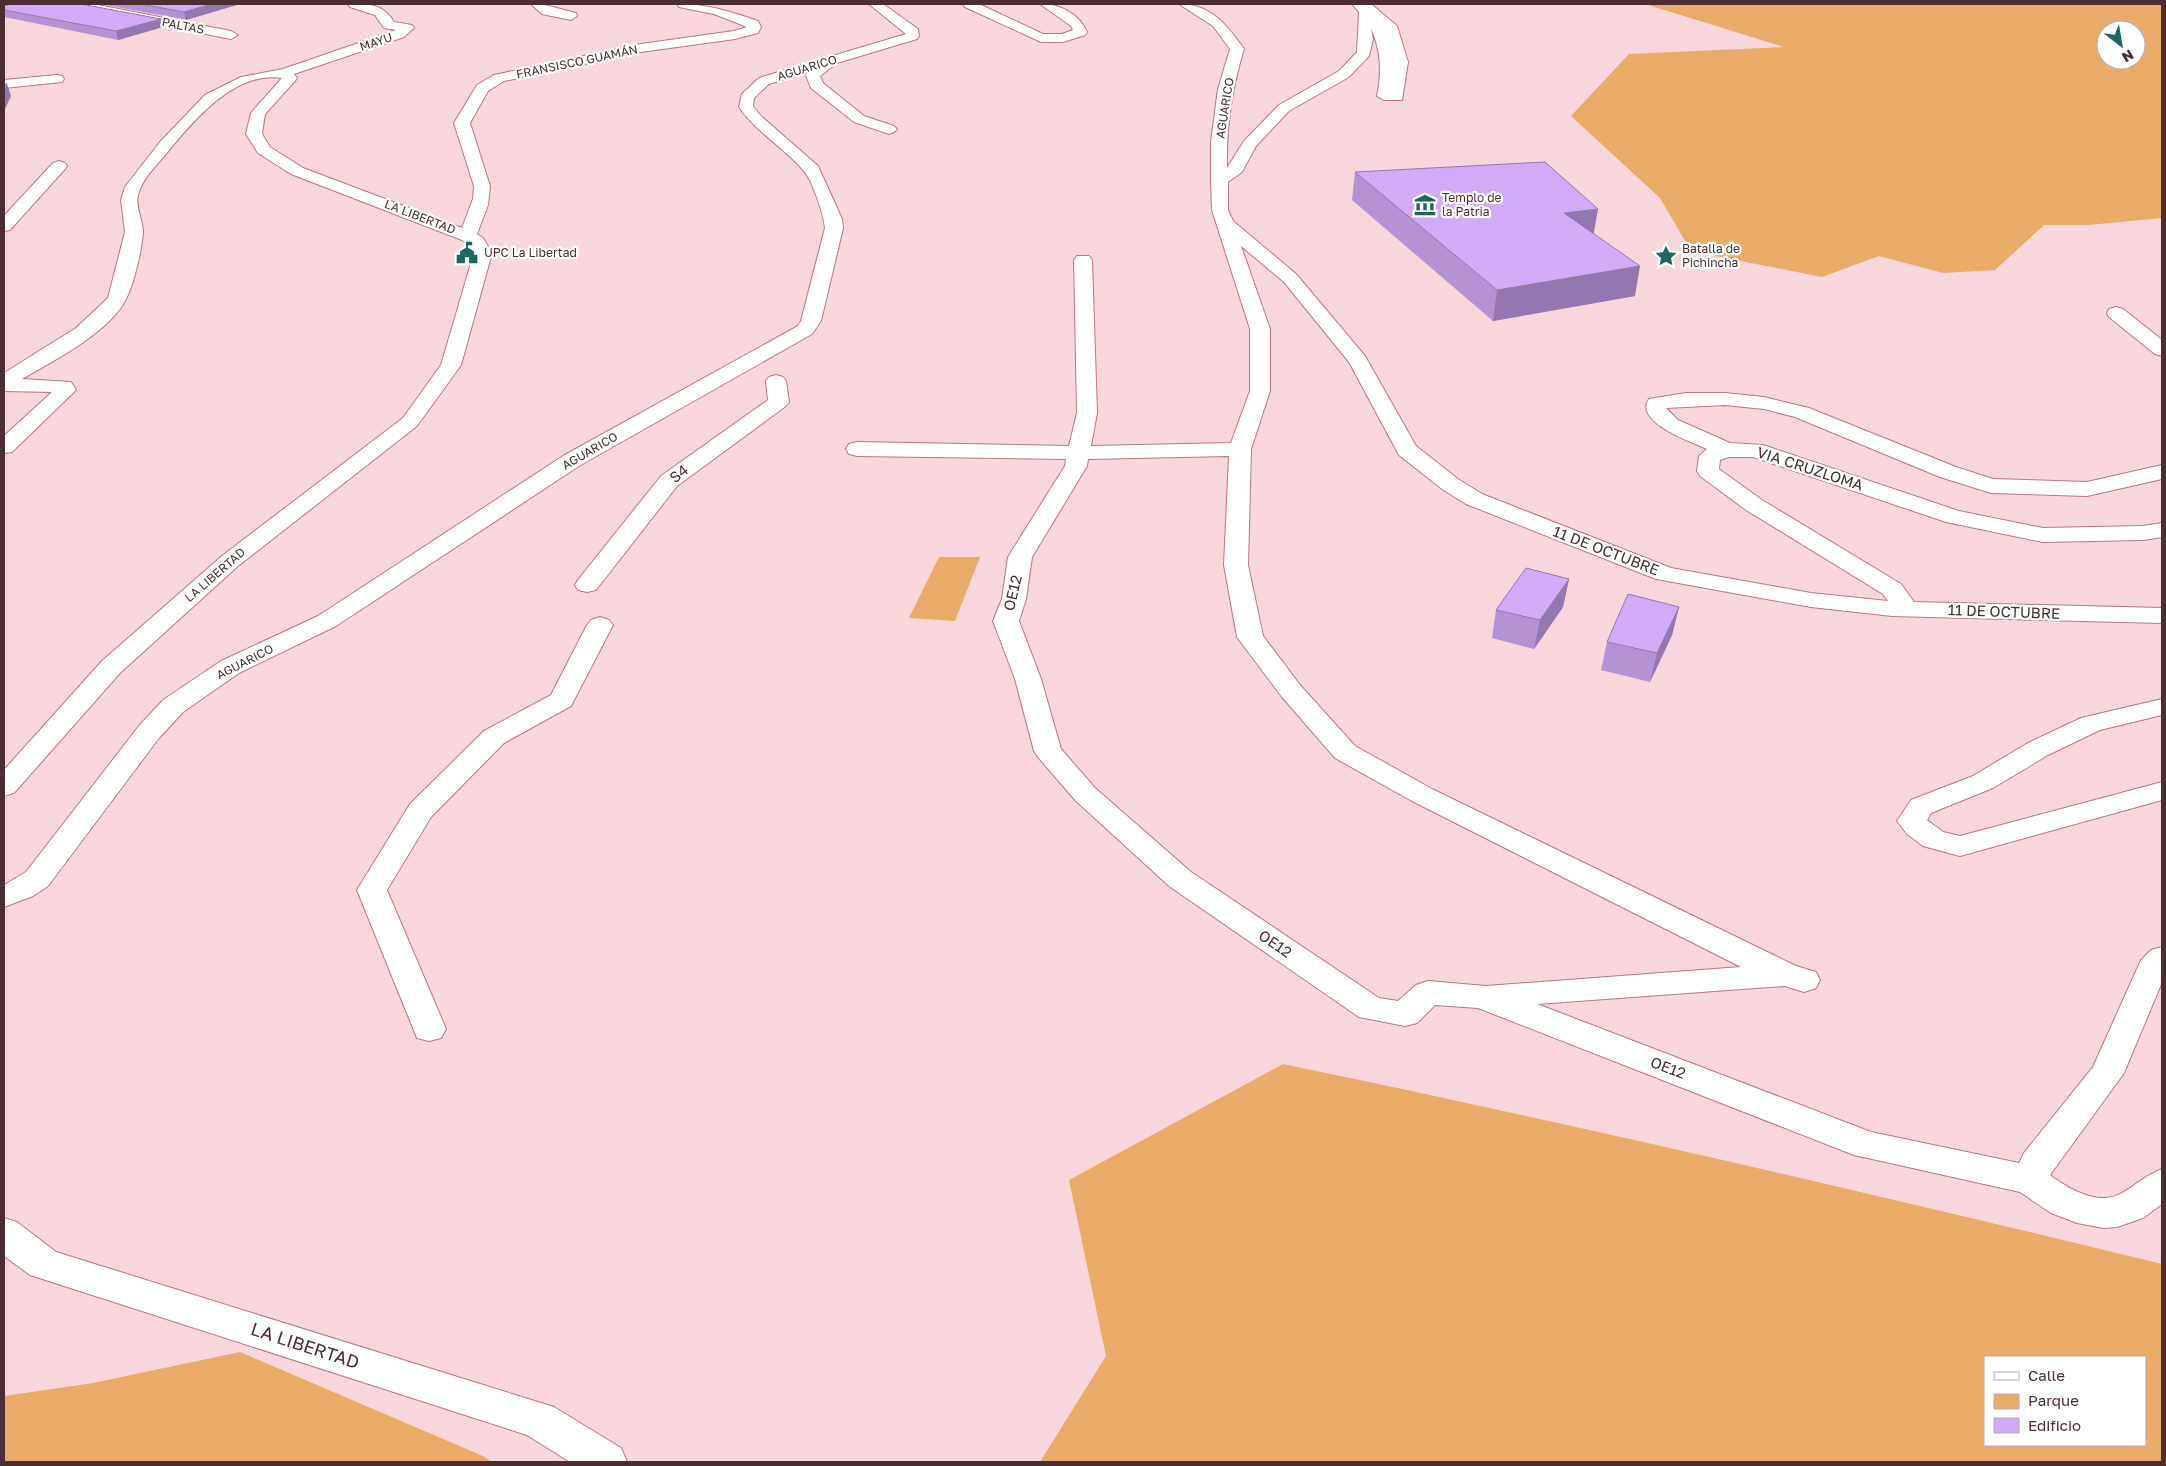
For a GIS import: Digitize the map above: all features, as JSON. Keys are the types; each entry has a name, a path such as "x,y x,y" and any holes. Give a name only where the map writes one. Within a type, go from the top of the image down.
{"street":[{"name":"PALTAS","path":"76,4 232,35"},
{"name":"MAYU","path":"285,73 399,34 407,28 389,25 387,19 380,12 354,4"},
{"path":"537,4 547,12 571,16"},
{"name":"FRANSISCO GUAMÁN","path":"468,236 482,195 479,170 473,159 462,122 482,88 499,78 557,65 641,48 735,36 753,30 753,24 717,11 683,4"},
{"name":"AGUARICO","path":"4,897 22,889 37,878 149,732 173,706 230,667 327,620 571,461 805,330 813,313 834,228 833,219 812,169 756,120 746,107 747,97 764,81 912,36 913,32 875,4"},
{"path":"969,4 1041,38 1063,38 1080,32 1077,24 1046,4"},
{"name":"AGUARICO","path":"1185,4 1218,23 1238,48 1226,89 1218,142 1219,180"},
{"path":"1362,8 1364,53 1344,74 1284,108 1249,144 1236,169 1219,180 1220,210 1260,329 1260,391 1240,449 1236,565 1250,637 1291,691 1345,752 1422,795 1795,978 1481,996"},
{"path":"1362,8 1390,26 1401,62 1397,97 1384,96 1388,87 1388,69 1376,24 1362,8"},
{"path":"832,61 813,75 816,85 859,119 889,130"},
{"name":"LA LIBERTAD","path":"4,787 111,667 230,561 410,422 451,366 483,253 477,242 468,236 297,171 264,150 254,134 258,112 288,81 290,75 285,73"},
{"path":"4,383 53,352 101,316 117,299 134,234 130,194 135,183 156,156 210,98 260,76 285,73"},
{"path":"4,84 57,79"},
{"path":"4,226 59,166"},
{"name":"11 DE OCTUBRE","path":"1225,223 1290,278 1358,360 1407,450 1450,484 1474,499 1665,574 1811,600 1874,608 2162,616"},
{"name":"OE12","path":"1083,260 1087,413 1079,453 1076,466 1020,557 1014,599 1006,621 1028,679 1048,751 1085,794 1180,879 1371,1009 1405,1014 1428,993 1481,996 1867,1145 2030,1180"},
{"path":"2116,313 2162,350"},
{"name":"S4","path":"587,585 669,481 779,402 776,381"},
{"path":"4,383 64,386 66,390 4,447"},
{"path":"1726,450 1671,424 1656,412 1656,403 1686,399 1716,399 1764,403 1802,412 1924,462 1991,486 2087,489 2162,472"},
{"path":"857,449 1079,453 1240,449"},
{"path":"1726,450 1710,456 1708,470 1754,505 1892,589 1906,609"},
{"name":"VIA CRUZLOMA","path":"1726,450 1754,450 1954,517 2043,535 2143,533 2162,530"},
{"path":"429,1029 372,890 420,811 494,737 562,700 600,625"},
{"path":"2162,707 2091,724 2038,749 1983,782 1921,807 1912,821 1923,835 1939,843 1960,846 2162,791"},
{"path":"2162,958 2152,968 2107,1073 2037,1162 2030,1180 2060,1202 2080,1208 2107,1212 2130,1207 2162,1184"},
{"name":"LA LIBERTAD","path":"4,1233 22,1249 44,1264 539,1420 606,1462"}],"green space":[{"path":"1645,4 2162,4 2162,218 2089,225 2044,225 1995,270 1943,273 1879,256 1822,277 1691,251 1660,198 1571,116 1629,54 1784,47"},
{"path":"939,557 980,557 955,621 909,618"},
{"path":"1283,1064 1724,1160 2162,1264 2162,1462 1040,1462 1106,1356 1069,1180"},
{"path":"240,1352 483,1456 492,1462 4,1462 4,1396 93,1383"}],"building":[{"path":"11,4 81,4 161,19 116,31 4,10 4,6"},
{"path":"140,4 212,4 184,12"},
{"path":"1545,162 1598,209 1564,213 1640,266 1497,290 1355,172"},
{"path":"1526,568 1569,579 1540,620 1496,610"},
{"path":"1628,594 1679,607 1657,653 1607,642"}],"place":[{"name":"Templo de la Patria","path":"1425,205"},
{"name":"UPC La Libertad","path":"467,253"},
{"name":"Batalla de Pichincha","path":"1666,256"}]}
